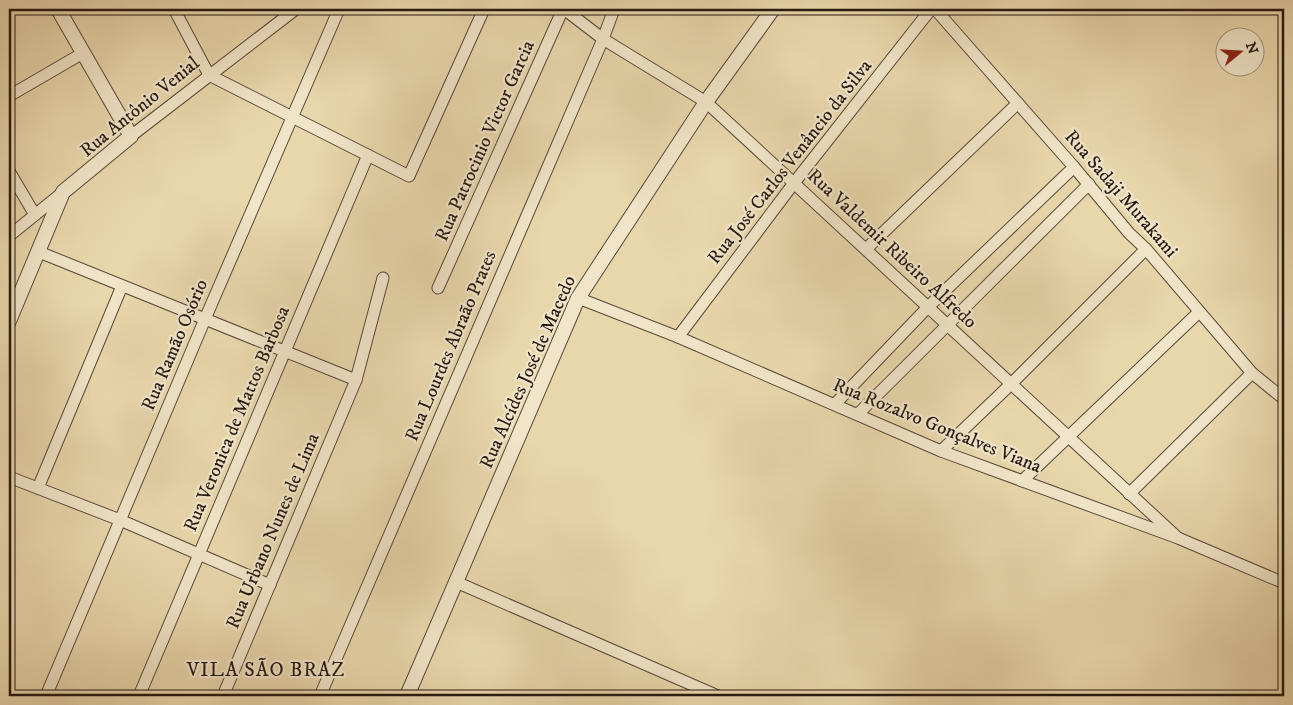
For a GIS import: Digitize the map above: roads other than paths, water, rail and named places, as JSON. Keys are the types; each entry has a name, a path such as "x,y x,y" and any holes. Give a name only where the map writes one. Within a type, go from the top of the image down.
{"street":[{"path":"58,9 131,136"},
{"path":"174,9 209,76 410,176 484,9"},
{"name":"Rua Antônio Venial","path":"9,236 131,136 296,9"},
{"name":"Rua Ramão Osório","path":"46,696 291,117 339,9"},
{"name":"Rua Valdemir Ribeiro Alfredo","path":"564,9 603,38 706,102 1178,538"},
{"name":"Rua Patrocinio Victor Garcia","path":"438,288 564,9"},
{"name":"Rua Lourdes Abraão Prates","path":"320,696 614,9"},
{"name":"Rua Alcídes José de Macedo","path":"407,696 578,298 706,102 772,9"},
{"name":"Rua José Carlos Venâncio da Silva","path":"678,337 794,183 931,9"},
{"name":"Rua Sadaji Murakami","path":"935,9 1252,373 1284,399"},
{"path":"9,96 83,53"},
{"path":"866,249 1018,103"},
{"name":"Rua Veronica de Mattos Barbosa","path":"139,696 368,155"},
{"path":"835,404 928,307 1074,167"},
{"path":"9,171 35,215"},
{"path":"858,414 1089,184"},
{"path":"9,321 63,192"},
{"path":"941,451 1146,249"},
{"path":"38,252 356,380"},
{"name":"Rua Urbano Nunes de Lima","path":"223,696 356,380 383,278"},
{"path":"38,488 122,286"},
{"name":"Rua Rozalvo Gonçalves Viana","path":"578,298 678,337 941,451 1178,538 1284,583"},
{"path":"1022,481 1199,312"},
{"path":"1129,494 1252,373"},
{"path":"9,477 120,520 270,586"},
{"path":"456,582 718,696"}],"district":[{"name":"VILA SÃO BRAZ","path":"266,670"}]}
